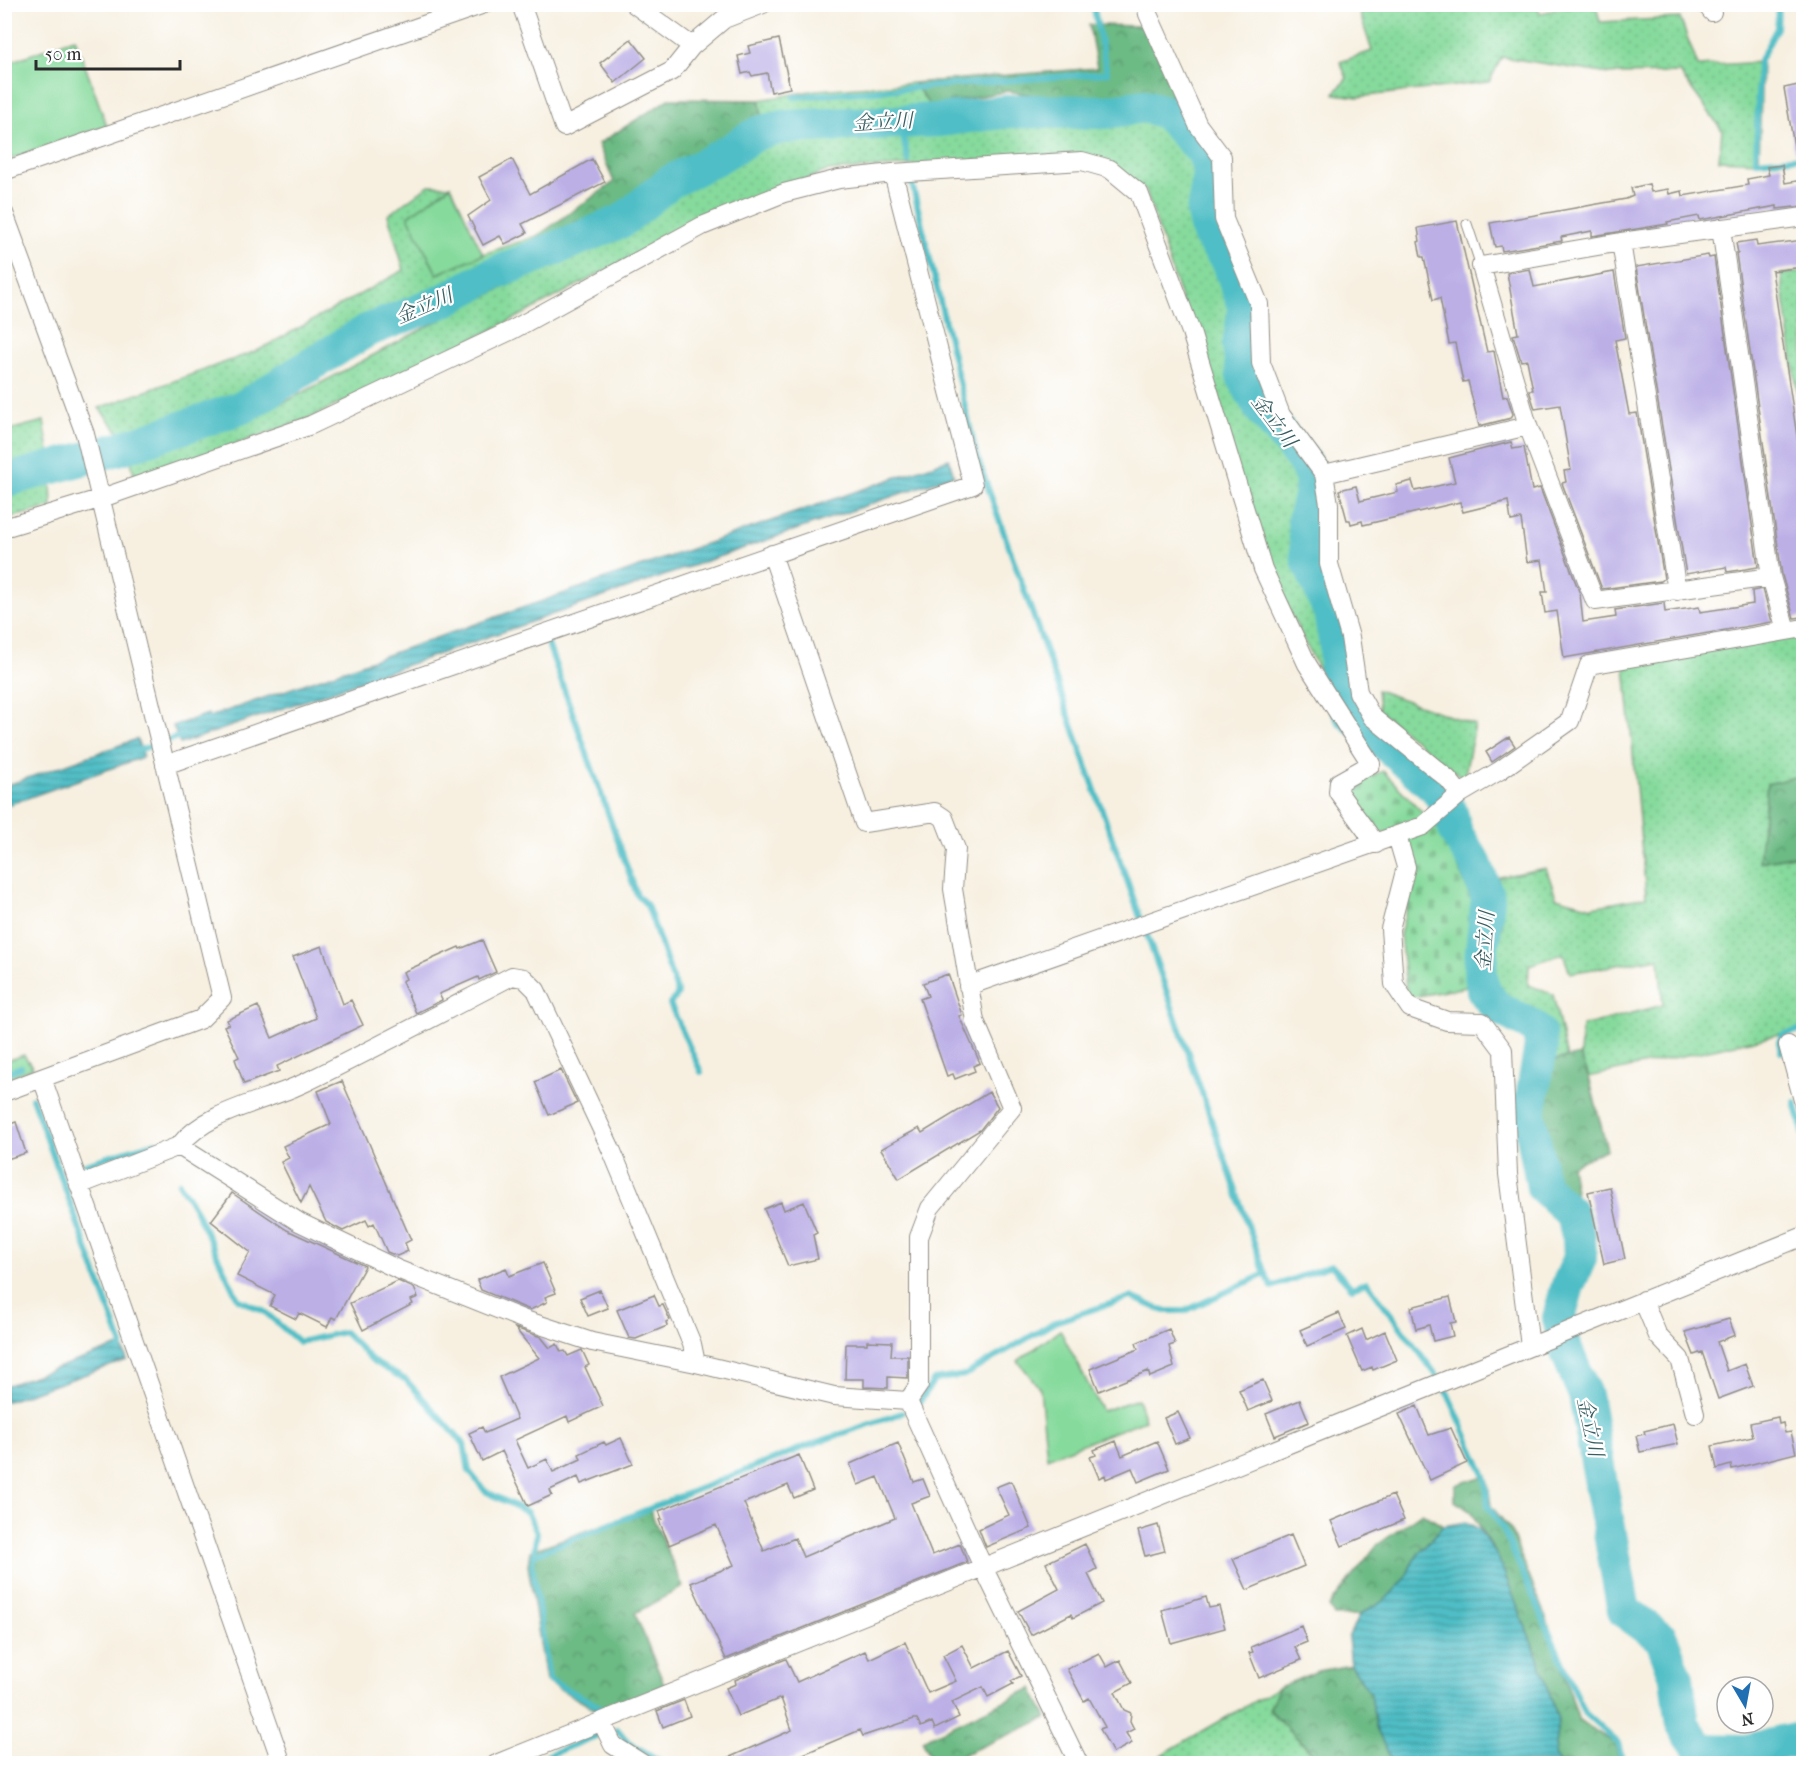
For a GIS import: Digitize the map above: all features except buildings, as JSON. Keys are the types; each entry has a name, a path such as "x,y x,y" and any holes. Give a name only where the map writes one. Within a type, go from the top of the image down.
{"street":[{"path":"4,171 484,4"},
{"path":"521,4 564,127 672,71 692,46 724,19 763,4"},
{"path":"634,4 692,46"},
{"path":"1146,4 1148,14 1198,125 1222,157 1224,219 1259,304 1261,363 1281,415 1324,474 1329,504 1329,564 1350,637 1358,692 1372,717 1448,779 1460,794"},
{"path":"4,528 97,492 310,425 513,330 712,222 784,193 839,179 893,173 1082,161 1110,169 1139,194 1191,332 1263,569 1307,664 1371,764 1339,782 1338,792 1376,844"},
{"path":"163,758 973,485 893,173"},
{"path":"4,213 85,434 97,492 222,998 201,1019 4,1092"},
{"path":"1771,577 1595,602 1528,426 1481,266 1621,242 1803,217"},
{"path":"968,986 1423,826 1460,794 1499,771 1570,721 1589,665 1795,629 1771,577 1721,228"},
{"path":"1621,242 1677,591"},
{"path":"1324,474 1528,426"},
{"path":"772,554 864,823 935,812 944,818 956,849 953,889 975,1021 1012,1108 930,1208 919,1237 919,1385 908,1401"},
{"path":"1397,836 1406,867 1390,929 1394,984 1410,1008 1447,1021 1482,1022 1503,1050 1508,1174 1538,1342"},
{"path":"79,1185 179,1146 190,1132 261,1098 301,1084 512,976 524,978 536,990 611,1149 692,1344 696,1363"},
{"path":"1788,1045 1803,1104"},
{"path":"42,1078 282,1764"},
{"path":"179,1146 299,1222 397,1269 525,1320 592,1342 696,1363 834,1396 908,1401"},
{"path":"496,1764 984,1569 1643,1299 1803,1236"},
{"path":"1643,1299 1658,1336 1680,1359 1695,1414"},
{"path":"908,1401 984,1569 1079,1764"},
{"path":"602,1722 613,1745 643,1764"}],"lane":[{"path":"1467,224 1481,266"}],"green space":[{"path":"1357,5 1535,5 1541,13 1574,5 1596,5 1600,22 1680,18 1698,66 1762,62 1759,162 1719,160 1722,130 1680,73 1609,74 1502,57 1489,82 1358,97 1334,94 1347,78 1340,62 1372,51"},
{"path":"1089,25 1143,26 1178,95 1090,104 1008,91 930,106 914,83 1097,68"},
{"path":"75,38 107,126 5,161 5,64"},
{"path":"914,83 930,106 763,121 759,100 816,90"},
{"path":"669,99 759,100 763,121 665,173 612,217 544,242 537,236 614,182 598,144"},
{"path":"1155,117 1202,168 1195,227 1223,269 1235,307 1230,342 1241,395 1302,481 1298,550 1328,632 1324,680 1268,569 1146,190 1086,154 827,171 695,223 514,319 310,418 135,480 130,456 287,401 464,307 633,224 678,183 726,163 771,136"},
{"path":"429,185 451,186 408,216 437,274 483,254 537,236 544,242 440,294 330,343 243,399 127,442 99,408 259,350 404,270 388,215"},
{"path":"451,186 483,254 437,274 408,216"},
{"path":"1803,272 1804,397 1798,398 1781,274"},
{"path":"44,421 51,462 5,474 5,431"},
{"path":"51,481 52,507 5,519 4,492"},
{"path":"1797,634 1804,688 1803,775 1767,784 1760,862 1803,854 1803,1029 1589,1077 1580,1055 1582,1026 1663,1005 1659,958 1570,973 1563,954 1529,965 1528,985 1553,994 1567,1058 1552,1061 1549,1030 1526,1006 1496,992 1494,968 1502,924 1499,877 1546,868 1556,897 1592,907 1646,897 1625,666"},
{"path":"1377,690 1475,725 1464,779 1379,711"},
{"path":"1383,771 1446,837 1476,911 1466,987 1407,998 1400,934 1418,866 1404,830 1378,834 1349,793 1348,784"},
{"path":"1803,775 1803,854 1759,862 1767,784"},
{"path":"24,1055 33,1068 5,1079 5,1061"},
{"path":"1580,1055 1589,1077 1607,1149 1571,1166 1577,1204 1549,1182 1540,1110 1552,1061"},
{"path":"1060,1330 1102,1411 1138,1399 1145,1420 1047,1458 1040,1389 1018,1361"},
{"path":"1487,1475 1491,1506 1510,1529 1548,1623 1579,1721 1615,1743 1620,1763 1559,1763 1554,1755 1558,1720 1539,1661 1498,1557 1471,1512 1455,1501 1455,1485"},
{"path":"649,1508 683,1587 635,1613 666,1689 603,1714 546,1681 528,1565 530,1551"},
{"path":"1422,1513 1443,1526 1414,1559 1405,1579 1385,1600 1359,1615 1334,1616 1329,1606 1376,1546"},
{"path":"1351,1665 1371,1694 1376,1728 1393,1763 1318,1763 1319,1760 1269,1709 1279,1687 1318,1671"},
{"path":"1279,1687 1269,1710 1319,1760 1318,1764 1178,1764 1161,1755"},
{"path":"1032,1688 1047,1718 944,1763 934,1763 922,1740"}],"water":[{"path":"949,459 954,475 180,744 173,726 208,714 209,717"},
{"path":"137,739 143,757 5,806 5,786"},
{"path":"122,1345 127,1360 5,1402 5,1386"},
{"path":"1466,1522 1479,1529 1498,1557 1539,1661 1558,1720 1554,1755 1559,1763 1393,1763 1376,1728 1371,1694 1351,1665 1348,1638 1359,1615 1385,1600 1405,1579 1414,1559 1443,1526"}],"waterway":[{"path":"794,97 1107,73 1093,4"},
{"path":"1778,4 1777,28 1759,62 1756,161 1804,157"},
{"name":"金立川","path":"4,481 122,448 243,407 366,331 441,302 491,275 622,221 670,182 717,158 758,133 783,127 940,120 1011,111 1106,112 1144,106 1165,112 1204,153 1210,173 1203,213 1208,234 1229,263 1245,308 1239,345 1243,376 1260,408 1304,461 1312,479 1311,494 1304,520 1308,560 1330,612 1336,645 1336,683 1349,713 1436,788 1451,812 1456,833 1475,863 1488,898 1480,967 1483,990 1496,1007 1531,1025 1539,1033 1541,1046 1529,1114 1543,1187 1571,1213 1579,1237 1580,1258 1568,1285 1559,1318 1566,1350 1585,1395 1624,1611 1661,1638 1677,1678 1683,1725 1701,1750 1745,1751 1804,1738"},
{"path":"900,122 908,161"},
{"path":"911,179 977,457 1140,917"},
{"path":"548,644 637,895 647,905 678,994 670,1004 701,1072"},
{"path":"133,752 184,735"},
{"path":"1147,935 1265,1274"},
{"path":"1781,1052 1779,1042 1782,1035 1804,1029"},
{"path":"4,1073 21,1067"},
{"path":"32,1098 122,1345 119,1350"},
{"path":"1795,1102 1804,1136"},
{"path":"85,1164 155,1142"},
{"path":"179,1183 194,1207 238,1299 265,1312 299,1342 344,1332 374,1362 406,1380 464,1444 469,1471 485,1491 527,1512 537,1532 532,1565 549,1680 604,1709"},
{"path":"919,1403 934,1380 965,1375 1055,1322 1131,1297 1164,1311 1185,1311 1265,1274 1272,1287 1331,1265 1352,1288 1367,1282 1437,1376"},
{"path":"1447,1392 1485,1476 1488,1506 1503,1529 1585,1713 1618,1743 1623,1764"},
{"path":"533,1555 812,1444 902,1413"},
{"path":"617,1729 627,1741 665,1764"},
{"path":"526,1764 596,1736"}]}
